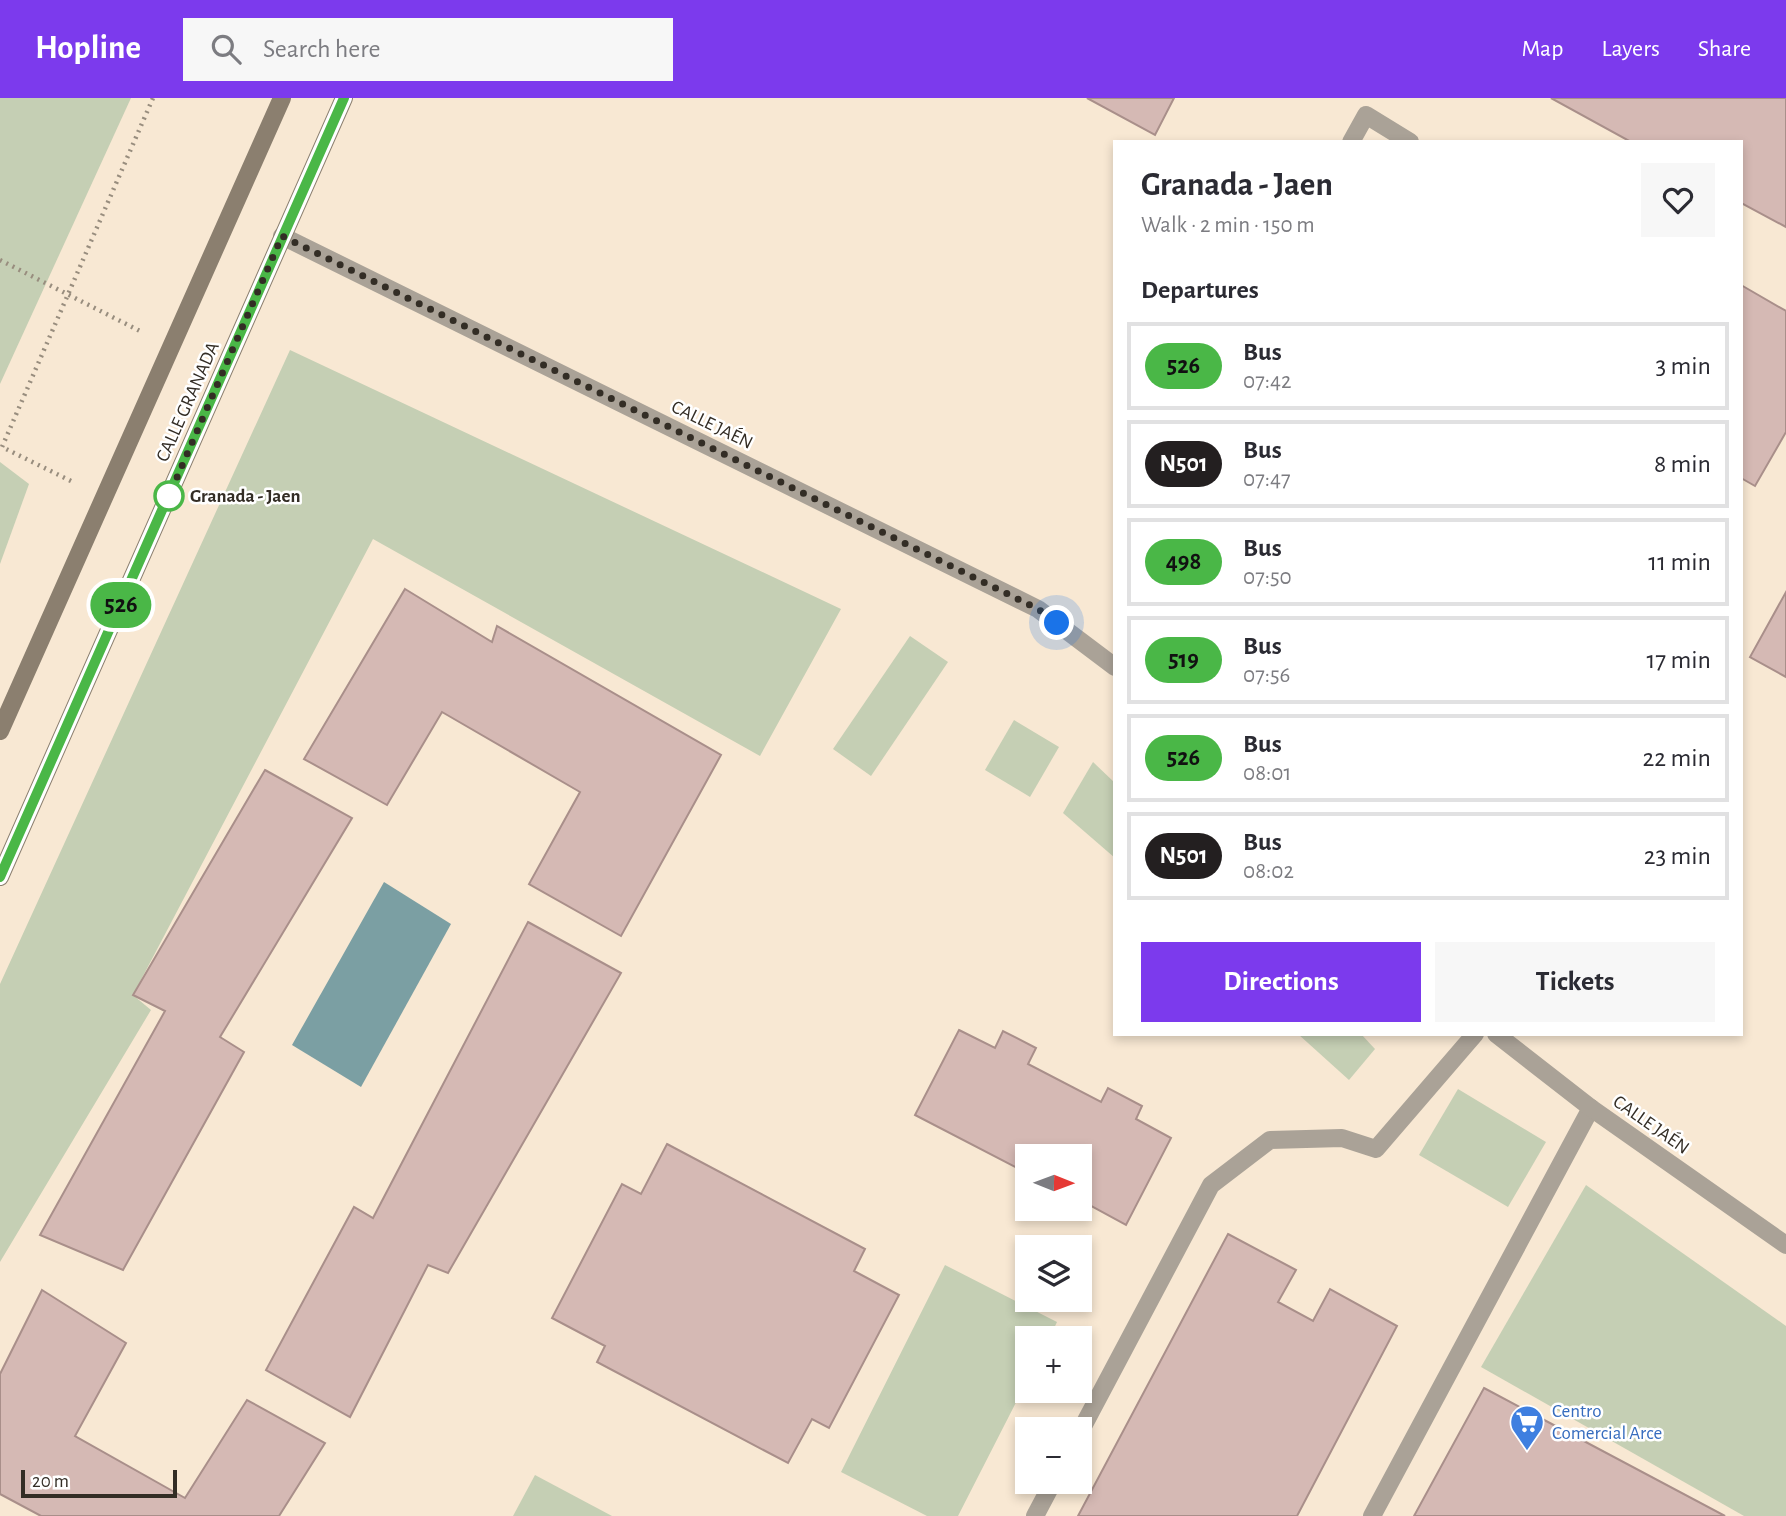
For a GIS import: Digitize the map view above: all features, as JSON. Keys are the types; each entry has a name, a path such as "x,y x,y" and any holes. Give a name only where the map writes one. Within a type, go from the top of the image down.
{"street":[{"name":"CALLE GRANADA","path":"0,731 282,98"},
{"name":"CALLE GRANADA","path":"0,877 344,98"},
{"path":"1352,140 1366,115 1407,140"},
{"name":"CALLE JAÉN","path":"282,236 1038,609 1113,665"},
{"path":"1088,1417 1211,1185 1270,1140 1342,1138 1376,1149 1473,1036"},
{"name":"CALLE JAÉN","path":"1499,1036 1591,1108 1786,1245"},
{"path":"1372,1516 1591,1108"},
{"path":"1035,1516 1047,1494"}],"path":[{"path":"103,496 2,447 153,98"},
{"path":"0,261 170,346"}],"green space":[{"path":"0,98 131,98 0,384"},
{"path":"290,350 841,609 760,756 373,539 133,995 151,1010 0,1262 0,984"},
{"path":"0,462 29,484 0,564"},
{"path":"910,636 948,662 871,776 833,749"},
{"path":"1014,720 1059,747 1030,797 985,770"},
{"path":"1093,762 1113,781 1113,856 1063,813"},
{"path":"1300,1036 1363,1036 1375,1049 1349,1080"},
{"path":"1458,1089 1546,1142 1508,1207 1419,1155"},
{"path":"1586,1185 1786,1326 1786,1516 1744,1516 1481,1367"},
{"path":"945,1265 1015,1301 1015,1312 1037,1312 1057,1322 1055,1326 1015,1326 1016,1403 958,1516 927,1516 841,1472"},
{"path":"535,1475 612,1516 513,1516"}],"water":[{"path":"384,882 451,924 361,1087 292,1045"}],"building":[{"path":"1087,98 1174,98 1155,135"},
{"path":"1551,98 1786,98 1786,227 1743,204 1743,140 1627,140"},
{"path":"1743,286 1786,311 1786,432 1755,486 1743,479"},
{"path":"405,589 492,642 497,626 721,755 621,936 529,884 580,792 442,712 387,805 304,759"},
{"path":"1786,592 1786,677 1750,657"},
{"path":"265,770 352,818 220,1037 244,1052 123,1270 40,1235 165,1011 133,995"},
{"path":"528,922 621,973 448,1273 428,1265 350,1417 266,1370 354,1207 373,1218"},
{"path":"959,1030 995,1048 1003,1031 1036,1048 1028,1064 1101,1102 1108,1088 1142,1106 1136,1119 1171,1138 1126,1225 1092,1207 1092,1144 1015,1144 1015,1167 915,1115"},
{"path":"667,1144 865,1249 854,1271 899,1295 829,1428 812,1419 788,1463 597,1362 605,1346 552,1318 622,1184 641,1194"},
{"path":"1228,1234 1296,1270 1278,1302 1313,1321 1330,1289 1397,1326 1297,1516 1078,1516"},
{"path":"42,1290 126,1343 75,1436 185,1498 247,1400 325,1443 279,1516 41,1516 0,1494 0,1374"},
{"name":"Centro Comercial Arce","path":"1484,1388 1725,1516 1414,1516"}],"bus line":[{"name":"526","path":"0,877 344,98"}],"place":[{"name":"Granada - Jaen","path":"169,496"},
{"name":"Centro Comercial Arce","path":"1527,1452"}],"route":[{"path":"169,496 168,498 282,236 1038,609 1057,623"}]}
